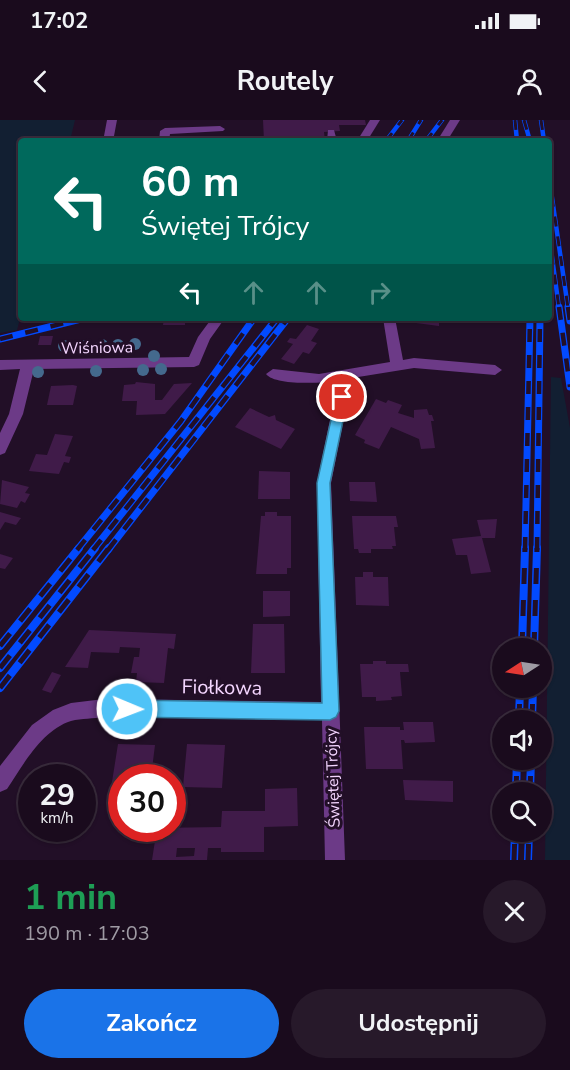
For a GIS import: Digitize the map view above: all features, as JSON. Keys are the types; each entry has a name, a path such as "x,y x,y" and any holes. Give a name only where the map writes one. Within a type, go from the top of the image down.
{"street":[{"path":"109,136 112,120"},
{"path":"364,138 375,120"},
{"path":"443,138 455,120"},
{"path":"164,138 165,130 220,129"},
{"path":"204,321 204,337"},
{"path":"204,337 217,321"},
{"path":"390,321 397,365"},
{"name":"Wiśniowa","path":"0,365 194,362 204,337"},
{"path":"273,374 320,380 397,365 422,363 495,370"},
{"path":"0,449 16,414 28,365"},
{"name":"Świętej Trójcy","path":"335,860 324,483 346,375"},
{"name":"Fiołkowa","path":"0,782 34,736 54,720 71,712 104,708 330,711"}],"shaded area":[{"path":"0,120 75,120 71,138 18,138 19,321 17,330 0,333"},
{"path":"551,377 561,378 570,428 570,860 545,860 545,842 552,842 552,782 546,782 546,770 552,770 552,710 547,710 547,698 552,698 552,638 548,638"}],"building":[{"path":"263,120 365,120 366,125 339,125 340,131 324,132 325,138 264,138"},
{"path":"164,321 185,321 185,325 163,325"},
{"path":"416,321 439,321 439,326 416,323"},
{"path":"307,325 319,329 311,341 317,343 309,354 303,352 294,364 281,359 293,344 287,342 290,338 296,339"},
{"path":"40,336 53,336 51,345 38,345"},
{"path":"136,382 155,384 155,400 162,400 174,384 192,383 165,414 136,415 137,401 122,401 124,385"},
{"path":"51,386 77,386 73,405 47,405"},
{"path":"376,399 402,405 398,413 414,418 414,410 427,409 434,421 431,421 435,448 421,449 419,439 391,427 379,449 364,443 365,440 355,435"},
{"path":"250,408 269,417 275,415 276,420 295,429 281,449 235,427"},
{"path":"55,434 73,436 65,456 71,457 69,463 64,462 59,474 29,471 36,454 47,455"},
{"path":"259,471 290,472 290,499 258,499"},
{"path":"2,480 29,487 25,493 30,494 25,503 21,501 17,508 0,504"},
{"path":"349,482 375,482 377,502 350,501"},
{"path":"0,512 21,518 16,525 5,522 0,530"},
{"path":"265,512 277,512 277,516 291,516 291,568 287,568 287,574 256,574 261,516 265,516"},
{"path":"352,516 396,516 398,527 394,527 396,546 392,546 393,549 371,549 371,553 359,553 358,549 354,549"},
{"path":"497,519 495,538 482,538 491,572 471,574 467,555 456,555 452,539 481,536 477,520"},
{"path":"0,554 13,558 5,569 0,568"},
{"path":"363,572 373,572 373,577 388,577 389,606 356,605 355,577 363,577"},
{"path":"263,591 290,591 290,616 263,617"},
{"path":"253,624 284,624 285,673 251,673"},
{"path":"89,630 176,634 174,649 168,648 164,683 136,682 137,673 131,673 134,657 139,657 140,648 120,647 119,653 91,652 88,668 65,667"},
{"path":"373,661 386,661 386,664 408,664 409,672 400,672 402,696 391,697 392,700 376,701 376,697 362,697 360,664 373,664"},
{"path":"52,672 61,675 51,693 42,690"},
{"path":"403,722 433,722 435,742 405,743 401,740 403,769 366,769 364,727 400,727 400,730 404,730"},
{"path":"118,744 155,745 153,764 115,764"},
{"path":"187,744 225,745 222,788 186,787"},
{"path":"403,780 453,781 453,802 405,800"},
{"path":"297,788 298,826 264,827 264,852 221,852 221,848 208,848 207,860 152,860 155,842 186,842 186,828 221,827 222,811 265,811 265,789","holes":["177,848 195,848 194,856 176,857"]}],"railway":[{"path":"388,138 402,120"},
{"path":"410,138 421,120"},
{"path":"428,138 442,120"},
{"path":"515,120 517,138"},
{"path":"524,120 529,138"},
{"path":"541,120 544,138"},
{"path":"552,198 568,308"},
{"path":"552,257 559,308"},
{"path":"559,307 570,387"},
{"path":"568,307 570,321"},
{"path":"0,339 73,321"},
{"path":"77,550 181,421 252,321"},
{"path":"93,550 275,321"},
{"path":"108,550 286,321"},
{"path":"525,550 530,321"},
{"path":"537,550 540,321"},
{"path":"0,646 79,548"},
{"path":"0,668 95,548"},
{"path":"0,688 109,548"},
{"path":"522,638 525,548"},
{"path":"534,638 537,548"},
{"path":"519,710 520,698"},
{"path":"532,710 533,698"},
{"path":"516,782 517,770"},
{"path":"530,782 531,770"},
{"path":"514,860 515,842"},
{"path":"528,860 529,842"}],"route":[{"path":"127,709 330,711 324,483 342,397"}]}
